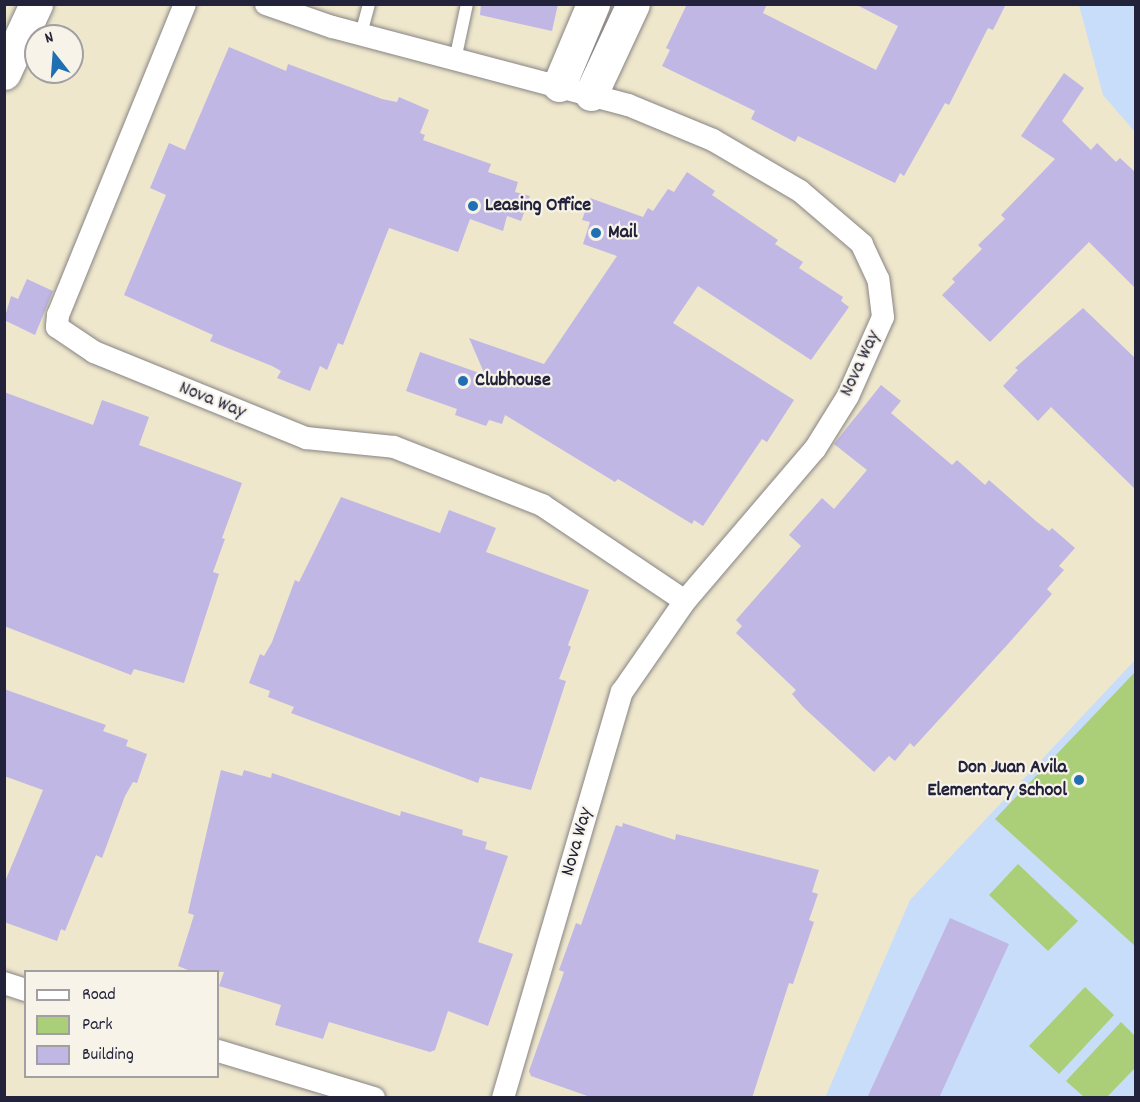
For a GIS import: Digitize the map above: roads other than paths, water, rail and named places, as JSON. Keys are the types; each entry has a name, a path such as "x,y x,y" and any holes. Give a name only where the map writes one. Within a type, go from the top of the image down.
{"street":[{"path":"4,73 36,4"},
{"name":"Nova Way","path":"185,4 58,315 57,327 94,352 306,438 394,447 542,505 685,601"},
{"name":"Nova Way","path":"266,4 361,34 591,94 713,140 800,190 862,244 878,279 883,317 848,396 815,449 685,601 622,693 503,1098"},
{"path":"559,85 593,4"},
{"path":"591,94 633,4"},
{"path":"4,983 24,989"},
{"path":"219,1051 374,1098"}],"lane":[{"path":"361,34 369,4"},
{"path":"455,60 467,4"}],"place":[{"name":"Leasing Office","path":"473,206"},
{"name":"Mail","path":"596,233"},
{"name":"Clubhouse","path":"463,381"},
{"name":"Don Juan Avila Elementary School","path":"1079,780"}]}
